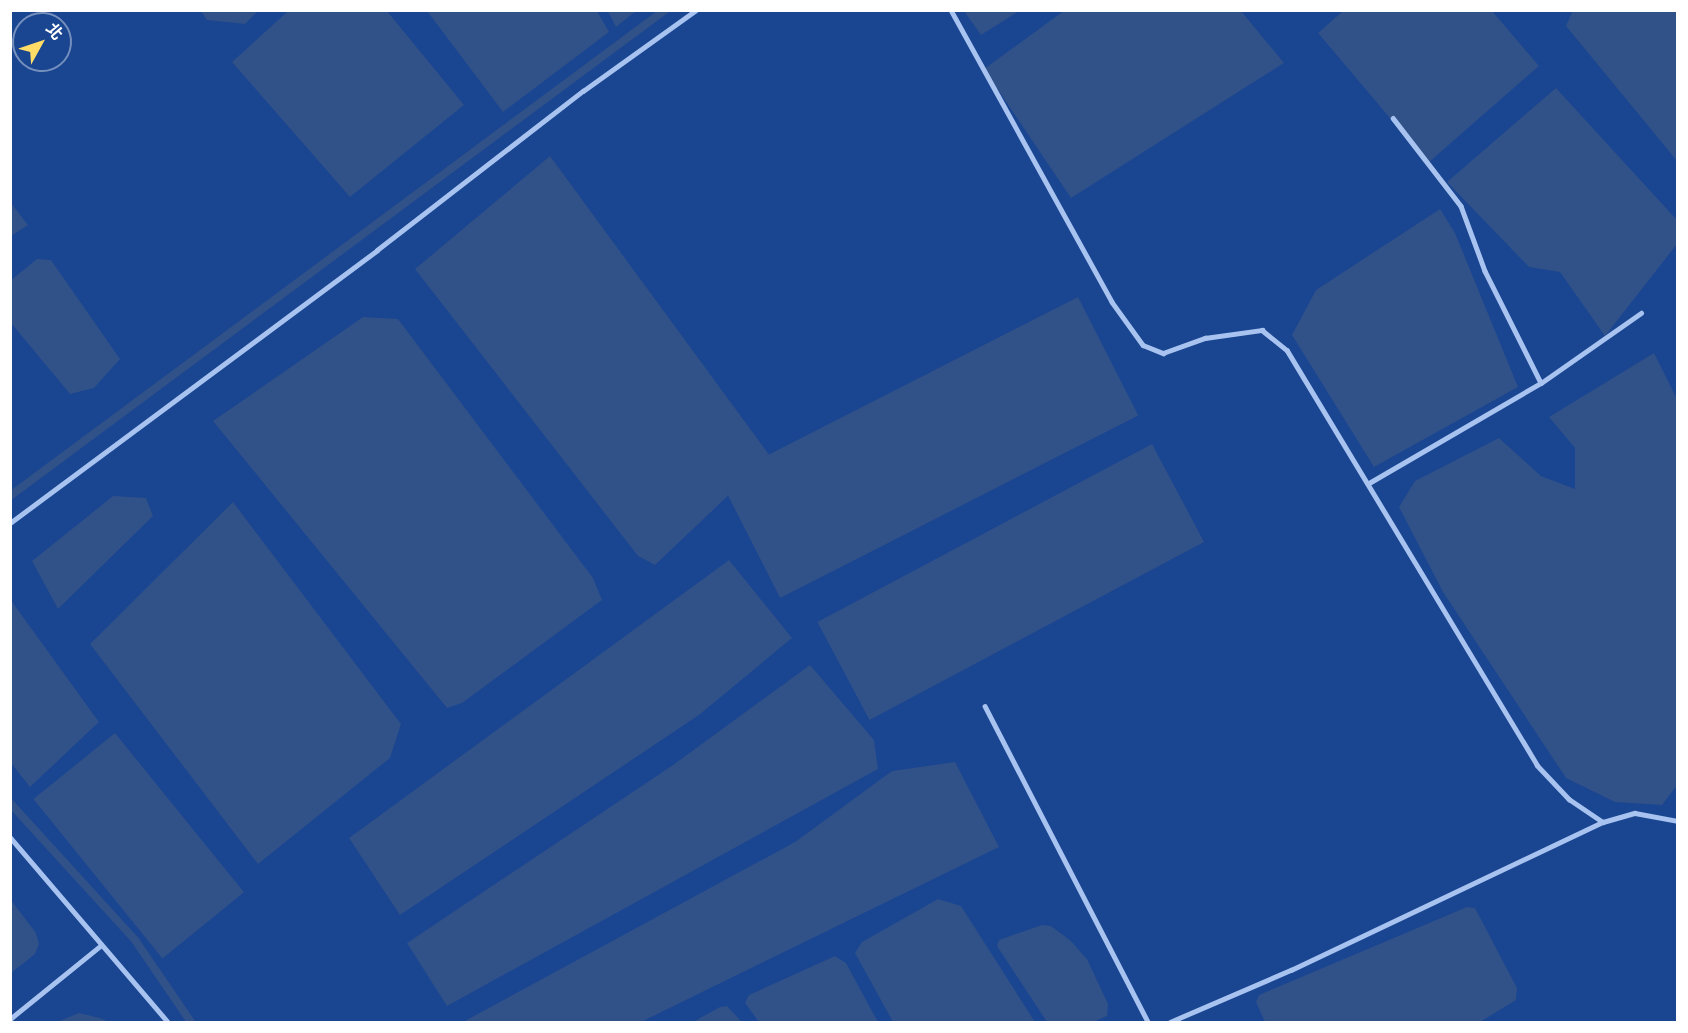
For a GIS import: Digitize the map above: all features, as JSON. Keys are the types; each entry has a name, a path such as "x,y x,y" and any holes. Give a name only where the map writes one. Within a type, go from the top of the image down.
{"lane":[{"path":"10,523 377,250 583,91 696,10"},
{"path":"951,10 1112,302 1143,345 1163,353 1205,338 1262,330 1273,336 1287,350 1537,765 1569,799 1603,822"},
{"path":"1393,118 1461,206 1485,271 1541,383"},
{"path":"1369,483 1541,383 1641,313"},
{"path":"985,706 1148,1023"},
{"path":"1170,1023 1291,970 1603,822 1635,813 1677,820"},
{"path":"10,837 100,946 168,1023"},
{"path":"10,1019 100,946"}],"water":[{"path":"1065,10 1241,11 1284,63 1071,198 984,69"},
{"path":"1573,10 1677,11 1677,161 1566,26"},
{"path":"201,11 258,11 245,24 207,20"},
{"path":"288,11 387,11 464,105 350,197 232,62"},
{"path":"427,11 597,11 609,32 503,112"},
{"path":"608,11 636,11 616,27"},
{"path":"964,11 1019,11 981,35"},
{"path":"1343,11 1492,11 1539,66 1428,163 1318,33"},
{"path":"1556,88 1677,220 1677,244 1605,336 1560,272 1529,267 1447,182"},
{"path":"550,156 770,456 655,565 638,556 415,269"},
{"path":"11,203 28,225 10,236"},
{"path":"1440,209 1455,233 1518,387 1374,467 1292,335 1316,290"},
{"path":"37,259 51,260 120,359 94,388 70,394 11,323 11,280"},
{"path":"1078,297 1138,416 780,598 720,480"},
{"path":"363,317 398,319 593,578 602,600 462,703 447,708 213,421"},
{"path":"1654,353 1678,401 1678,784 1662,805 1615,802 1566,778 1443,592 1399,507 1415,481 1499,438 1541,476 1575,489 1575,448 1549,417"},
{"path":"1152,444 1204,542 869,720 817,622"},
{"path":"113,496 146,498 153,516 58,609 32,561"},
{"path":"233,502 401,724 390,758 258,864 90,644"},
{"path":"729,560 792,638 699,715 400,915 349,838"},
{"path":"10,599 99,722 30,787 11,763"},
{"path":"810,665 874,740 878,769 447,1006 407,943 673,765"},
{"path":"115,733 244,892 162,958 33,799"},
{"path":"955,762 999,847 641,1022 463,1022 795,842 892,771"},
{"path":"938,899 961,906 1035,1022 893,1022 855,953 862,942"},
{"path":"11,900 36,933 39,944 35,954 11,973"},
{"path":"1467,907 1475,908 1517,988 1516,1000 1480,1022 1265,1022 1256,1002 1259,995"},
{"path":"1042,925 1051,926 1071,941 1087,959 1108,1004 1107,1016 1093,1022 1047,1022 997,946 999,940"},
{"path":"835,956 846,963 878,1022 759,1022 745,1003 749,995"},
{"path":"727,1006 742,1022 693,1022 720,1007"},
{"path":"79,1013 100,1018 109,1022 57,1022"}],"waterway":[{"path":"10,496 665,10"},
{"path":"10,803 135,940 191,1022"}]}
